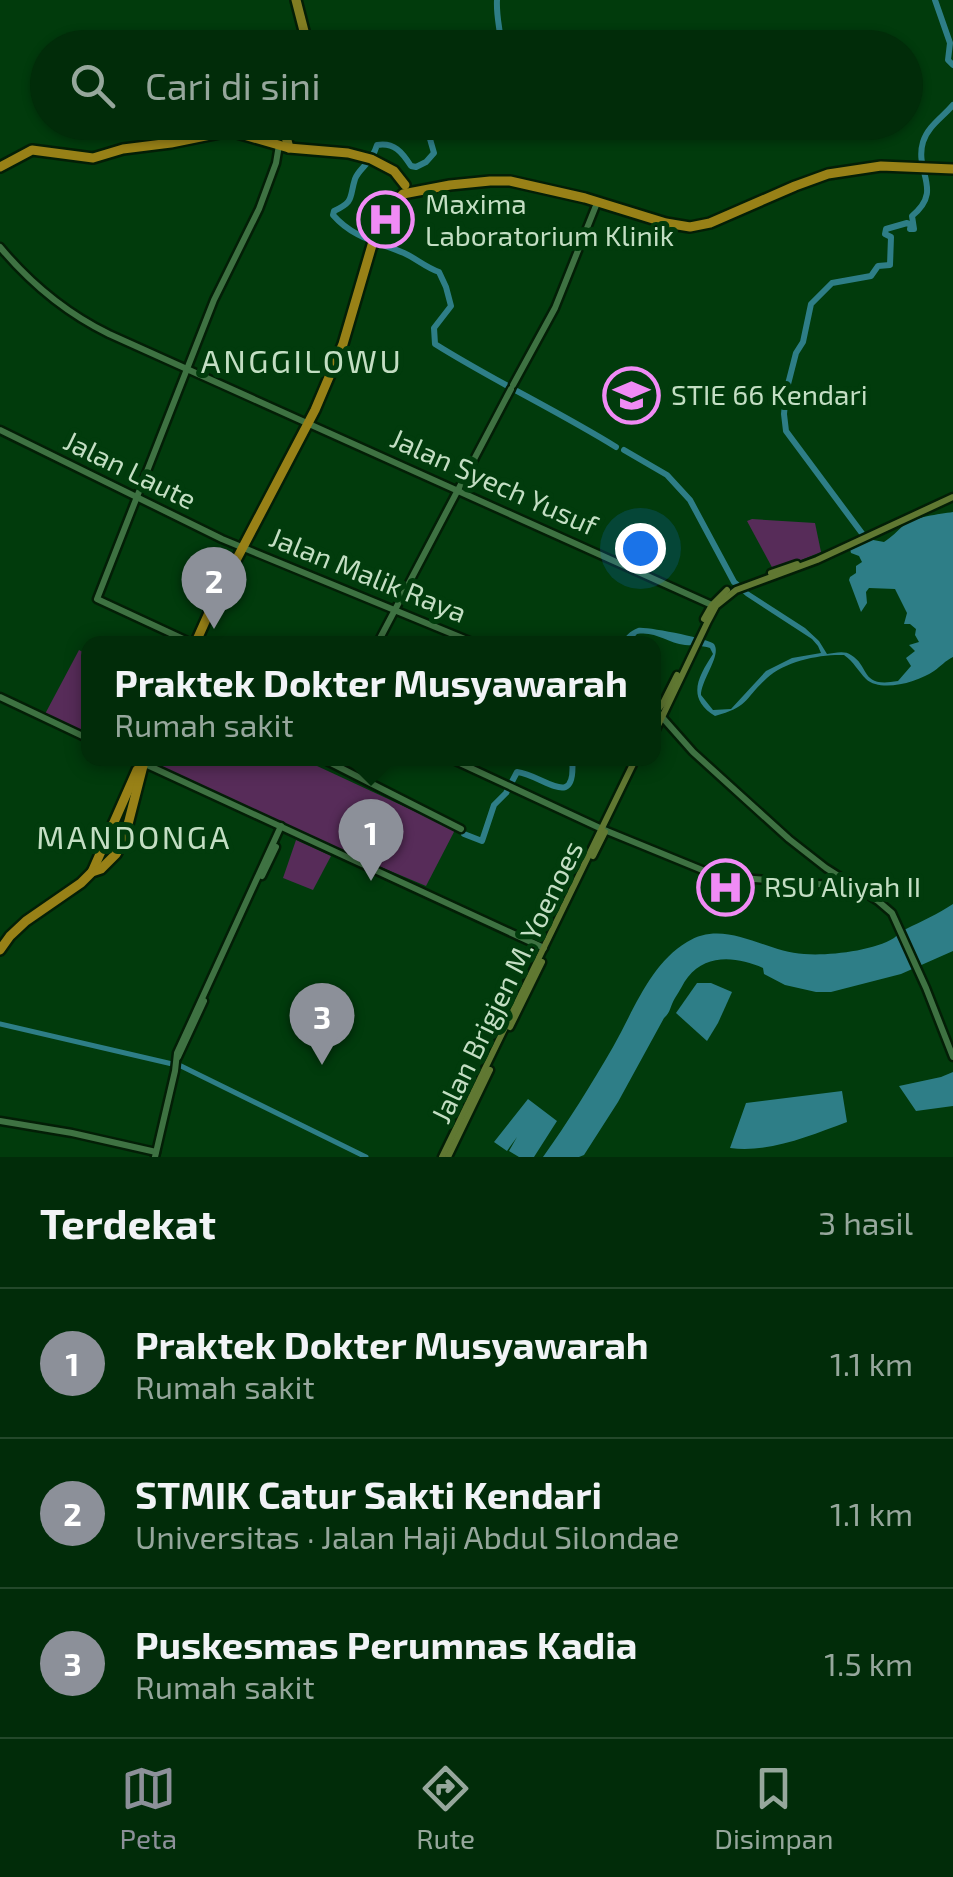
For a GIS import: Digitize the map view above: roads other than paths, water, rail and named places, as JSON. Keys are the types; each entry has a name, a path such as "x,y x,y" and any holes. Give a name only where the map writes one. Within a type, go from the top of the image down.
{"highway":[{"path":"0,167 32,150 93,158 122,149 185,140"},
{"path":"264,140 375,160 394,170 402,189"},
{"path":"402,189 506,180 678,226 694,226 828,174 870,167 953,169"},
{"path":"200,636 242,547 308,424 343,344 371,242 402,189"},
{"path":"96,869 139,766"},
{"path":"0,950 16,929 116,854 124,840 140,766"}],"main road":[{"path":"296,0 304,30"},
{"path":"284,146 285,140"},
{"path":"661,711 721,595 953,495"},
{"path":"604,828 634,766"},
{"name":"Jalan Brigjen M. Yoenoes","path":"514,1015 604,828"},
{"name":"Jalan Brigjen M. Yoenoes","path":"445,1157 604,828"}],"street":[{"path":"182,636 98,597 214,300 259,210 284,146"},
{"path":"381,636 554,308 598,203"},
{"name":"Jalan Syech Yusuf","path":"0,247 18,269 73,316 714,606"},
{"name":"Jalan Laute","path":"0,430 242,547"},
{"name":"Jalan Malik Raya","path":"242,547 458,636"},
{"path":"0,698 81,736"},
{"path":"661,724 797,846 883,905 898,922 953,1057"},
{"path":"154,766 544,948"},
{"path":"337,766 461,829"},
{"path":"469,766 723,878 854,885"},
{"path":"0,1121 72,1133 156,1154 177,1058 283,827"}],"water":[{"path":"953,512 953,657 919,679 881,685 866,679 844,655 814,657 775,672 740,706 715,716 700,702 697,687 713,654 710,648 679,644 661,636 626,636 643,628 714,644 715,654 701,695 713,710 731,709 766,671 792,658 821,653 812,639 746,596 739,590 743,588 805,628 827,654 849,653 871,679 898,681 911,666 906,658 915,651 909,645 919,642 916,629 904,624 907,613 895,589 869,588 861,612 849,580 862,562 850,549 868,539 884,542 904,525"},
{"path":"953,904 953,951 901,974 831,992 785,985 764,974 763,968 743,961 723,959 704,964 685,982 673,1001 584,1155 543,1157 653,976 687,942 716,933 789,952 850,952 885,943"},
{"path":"697,983 711,983 732,992 707,1041 676,1013"},
{"path":"953,1072 953,1106 916,1111 899,1086 941,1077"},
{"path":"842,1091 847,1122 775,1146 730,1148 746,1103"},
{"path":"528,1099 557,1121 534,1157 519,1157 509,1151 517,1137 507,1151 494,1142"}],"waterway":[{"path":"497,0 499,30"},
{"path":"935,0 950,43 948,60 953,65"},
{"path":"867,540 786,431 786,392 811,304 832,283 871,276 878,266 890,265 891,237 885,234 886,229 907,223 914,229 912,216 921,207 927,189 923,142 932,126 953,105"},
{"path":"430,140 434,153 416,167 393,147 377,145 357,175 350,198 333,215 357,234 439,272 451,306 434,328 435,344 616,447"},
{"path":"624,450 667,475 690,500 734,582 742,589"},
{"path":"464,834 482,841 494,805 517,772 564,787 569,784 572,766"},
{"path":"0,1024 181,1066 366,1157"}],"place":[{"name":"Maxima Laboratorium Klinik","path":"386,220"},
{"name":"STIE 66 Kendari","path":"632,395"},
{"name":"STMIK Catur Sakti Kendari","path":"214,629"},
{"name":"Praktek Dokter Musyawarah","path":"371,881"},
{"name":"RSU Aliyah II","path":"725,887"},
{"name":"Puskesmas Perumnas Kadia","path":"322,1065"}],"district":[{"name":"ANGGILOWU","path":"302,362"},
{"name":"MANDONGA","path":"134,838"}]}
